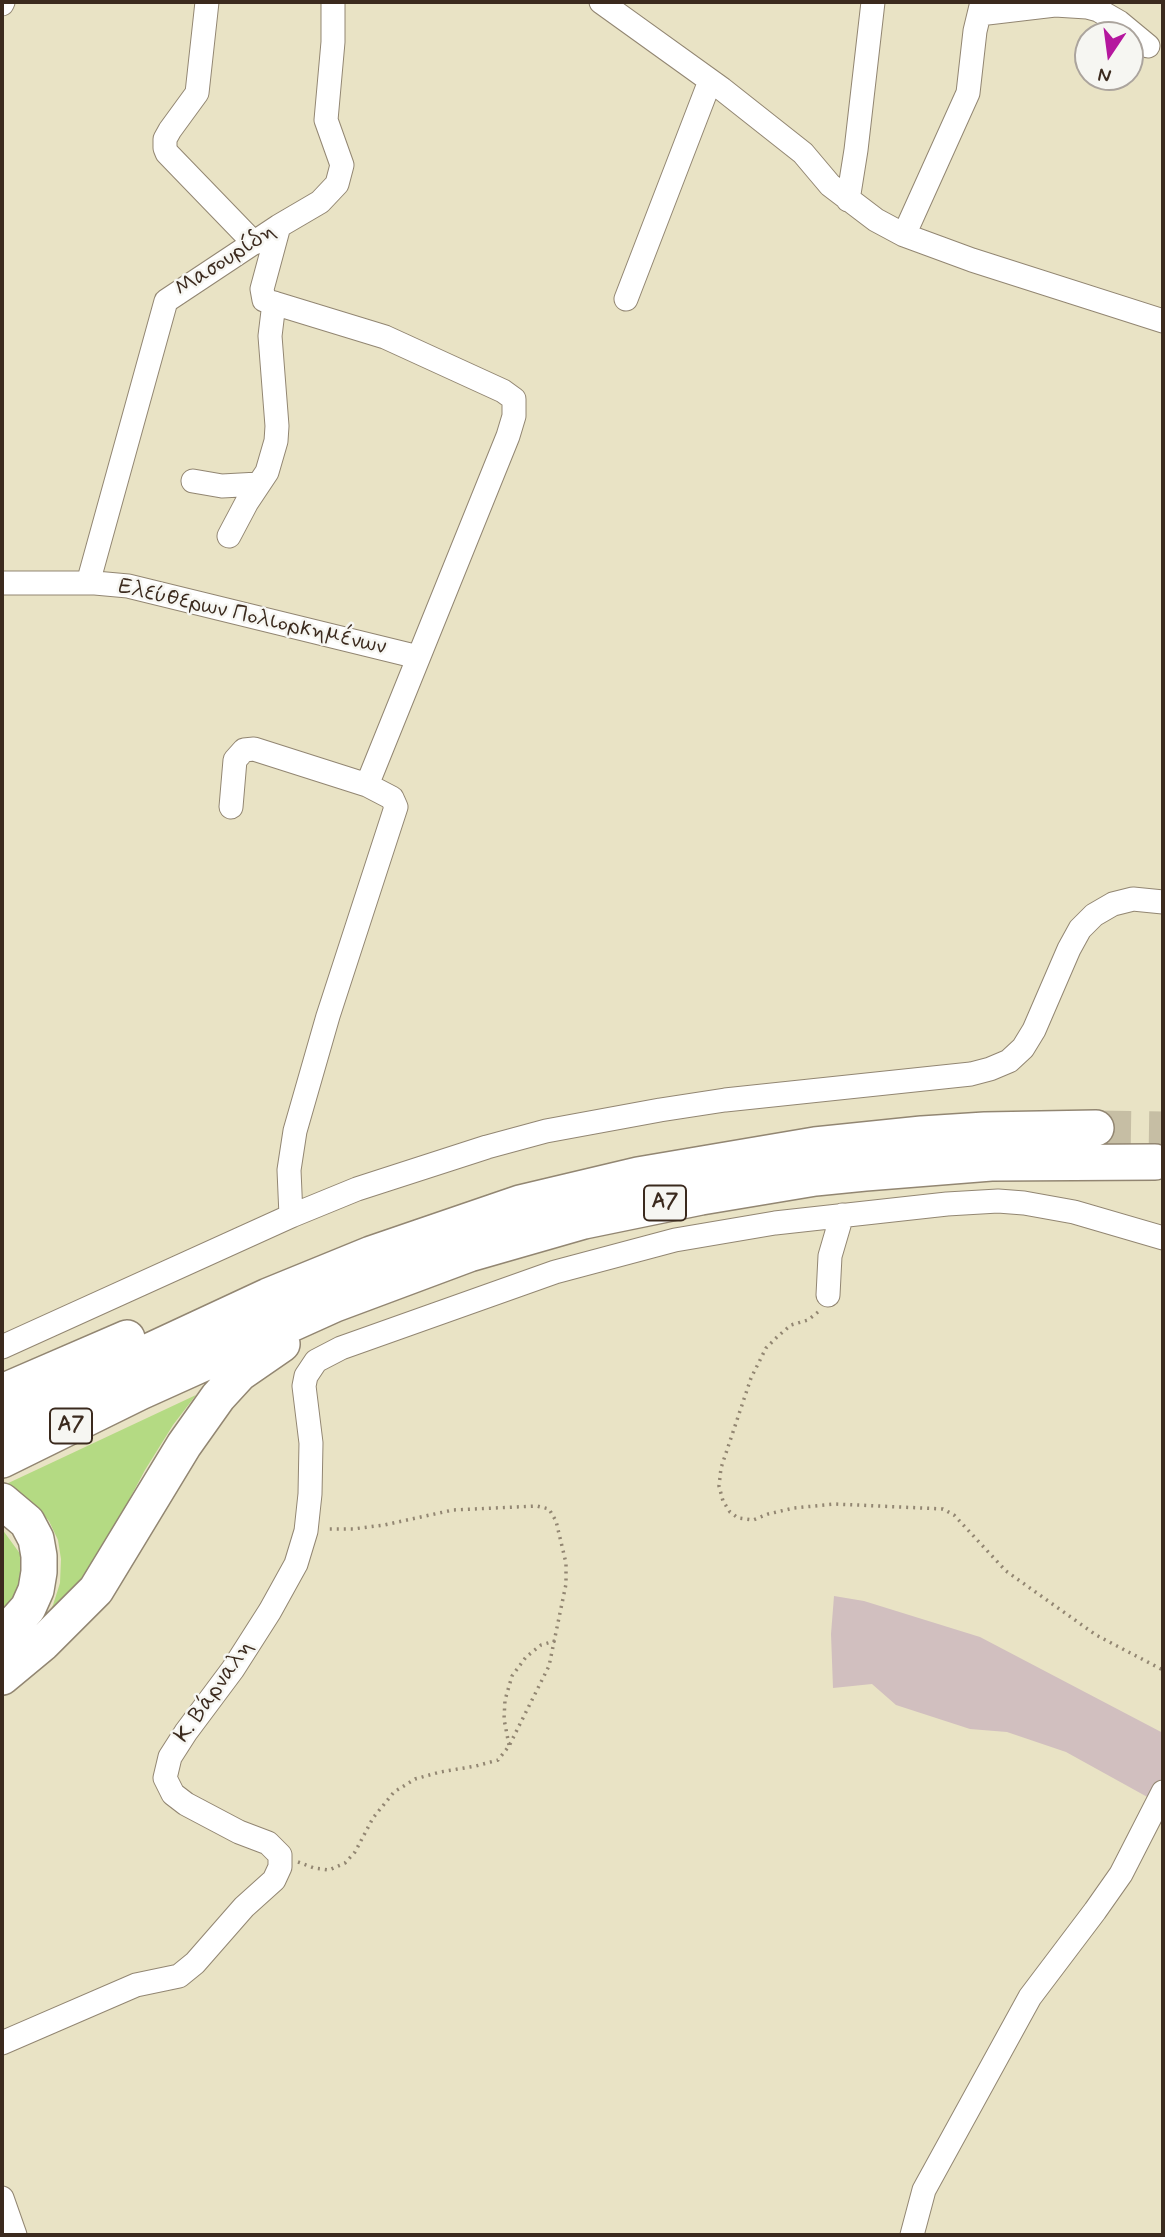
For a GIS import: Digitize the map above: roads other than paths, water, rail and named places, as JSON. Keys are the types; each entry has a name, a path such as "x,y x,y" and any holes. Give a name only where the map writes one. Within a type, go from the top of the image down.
{"highway":[{"name":"Α7","path":"2,1460 140,1392 335,1304 463,1239 520,1203 638,1174 757,1153 922,1134 1097,1128"},
{"name":"Α7","path":"2,1424 126,1362 268,1296 371,1254 463,1239 541,1232 644,1207 815,1178 991,1163 1155,1162"},
{"path":"2,1392 96,1350 265,1283 404,1234 463,1239"},
{"path":"2,1677 43,1643 96,1590 190,1436 218,1397 240,1373 289,1339 463,1239"},
{"path":"2,1501 27,1522 36,1539 39,1556 36,1590 28,1608 2,1637"}],"street":[{"path":"207,2 197,93 170,130 165,139 165,148 254,243"},
{"name":"Μασουρίδη","path":"88,583 164,305 169,299 279,226 324,199 337,184 341,171 340,157 328,130 327,120 333,2"},
{"path":"601,2 803,153 830,185 876,220 904,235 984,264 1163,321"},
{"path":"848,200 873,2"},
{"path":"904,235 968,93 981,8 1055,5 1087,7 1119,22 1148,46"},
{"path":"626,299 710,81"},
{"path":"279,226 262,293 264,300 385,337 514,399 514,416 508,436 367,785"},
{"path":"229,536 269,467 277,434 270,336 274,303"},
{"path":"193,481 222,486 259,484"},
{"name":"Ελεύθερων Πολιορκημένων","path":"2,583 116,584 155,591 418,657"},
{"path":"231,807 235,760 240,753 250,749 286,757 367,785 392,798 396,807 328,1016 295,1131 289,1170 291,1216"},
{"path":"2,1347 291,1216 357,1189 487,1147 603,1119 724,1100 971,1074 1009,1062 1023,1048 1034,1030 1080,929 1094,915 1113,904 1133,900 1163,902"},
{"path":"828,1295 830,1256 842,1215 976,1202 1024,1203 1074,1212 1163,1238"},
{"name":"Κ. Βάρναλη","path":"2,2043 136,1985 179,1976 195,1963 243,1907 274,1880 280,1867 280,1855 268,1843 239,1832 186,1804 173,1794 166,1778 170,1758 233,1669 296,1564 306,1531 311,1471 311,1443 304,1395 306,1376 316,1361 327,1354 567,1269 629,1251 706,1234 842,1215"},
{"path":"912,2235 924,2190 1030,1997 1121,1874 1163,1792"},
{"path":"2,2197 15,2235"}],"tunnel":[{"path":"1096,1128 1163,1129"}]}
